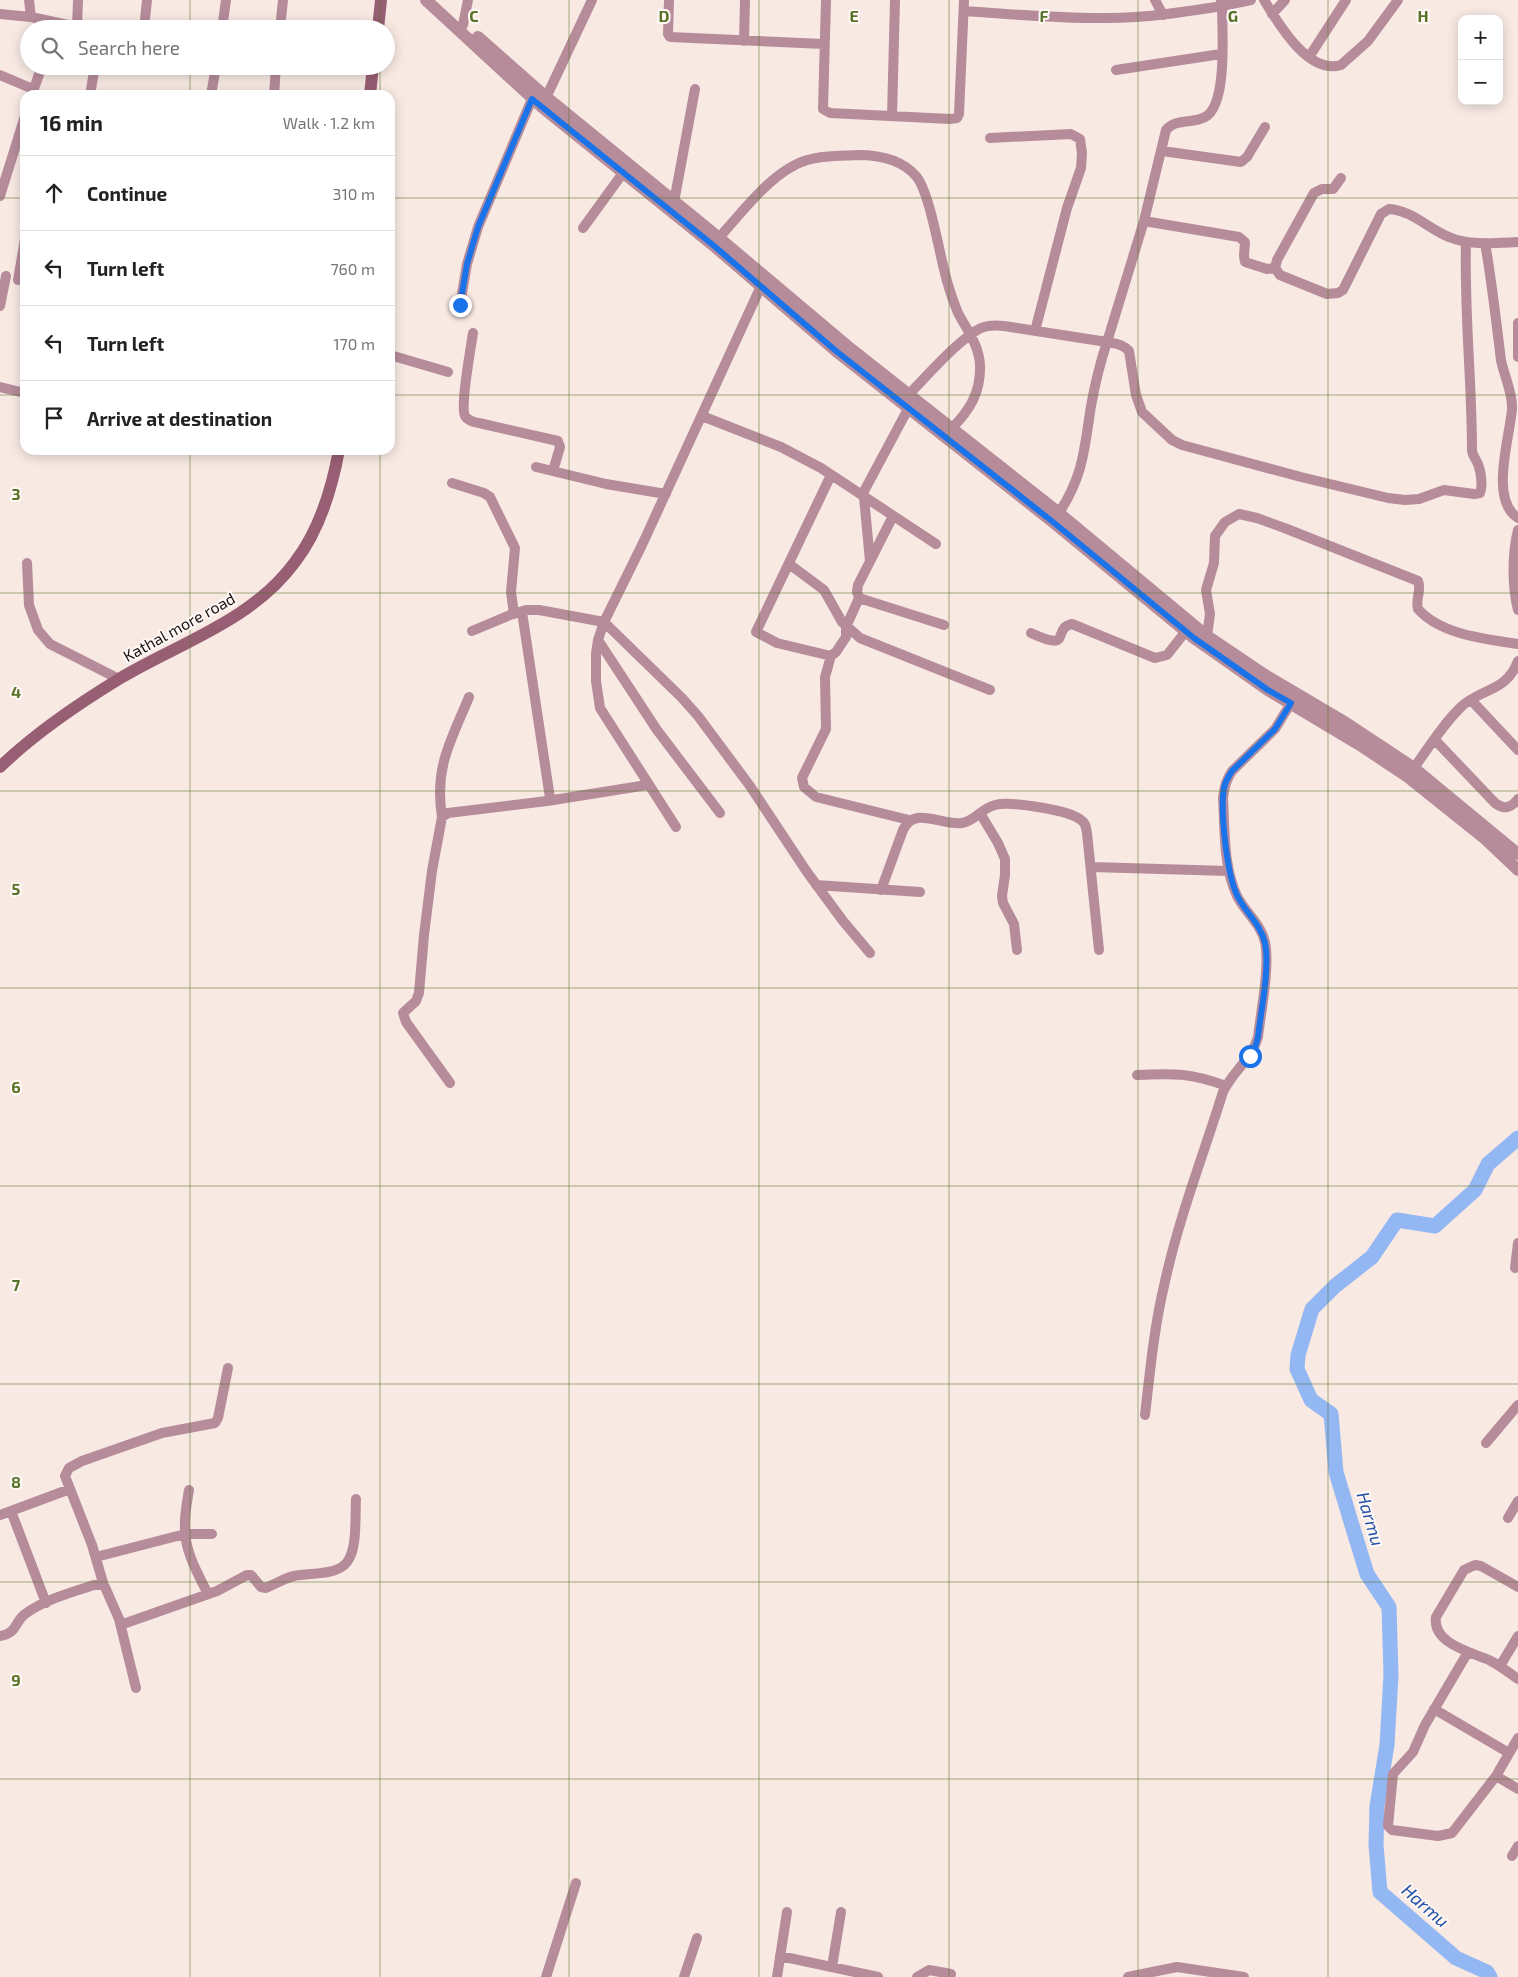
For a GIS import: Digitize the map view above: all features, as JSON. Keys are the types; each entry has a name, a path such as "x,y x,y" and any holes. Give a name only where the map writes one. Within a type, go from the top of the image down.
{"main road":[{"path":"379,20 381,0"},
{"path":"371,90 372,75"},
{"name":"Kathal more road","path":"0,767 14,753 59,719 119,679 211,631 265,596 296,562 319,518 338,455"}],"street":[{"path":"29,0 31,17"},
{"path":"78,0 79,20"},
{"path":"145,20 147,0"},
{"path":"223,20 226,0"},
{"path":"281,20 283,0"},
{"path":"426,0 623,173 761,286 836,351 1053,522 1186,632 1268,690 1408,777 1483,837 1518,870"},
{"path":"438,0 540,101 719,238 851,349 1059,513 1207,636 1265,675 1346,723 1414,768 1518,854"},
{"path":"463,25 468,0"},
{"path":"460,305 467,264 478,227 592,0"},
{"path":"669,0 668,34 670,38 824,44"},
{"path":"744,41 746,0"},
{"path":"826,0 823,110 830,113 950,119 958,116 964,5 1107,18 1162,15 1222,3 1251,0"},
{"path":"892,116 895,0"},
{"path":"1155,0 1162,15"},
{"path":"1264,0 1288,37 1309,57 1330,66 1341,65 1368,42 1398,0"},
{"path":"1272,14 1285,0"},
{"path":"1309,57 1346,0"},
{"path":"1059,513 1069,496 1084,460 1097,375 1144,220 1166,130 1169,126 1203,118 1211,114 1216,104 1219,90 1222,3"},
{"path":"0,14 44,20"},
{"path":"1116,70 1221,54"},
{"path":"0,75 28,90"},
{"path":"33,90 39,75"},
{"path":"91,90 93,75"},
{"path":"213,90 215,75"},
{"path":"274,90 275,75"},
{"path":"674,202 695,89"},
{"path":"1162,150 1241,162 1247,157 1265,127"},
{"path":"0,196 20,132"},
{"path":"990,138 1071,134 1080,139 1082,145 1081,168 1067,208 1035,330"},
{"path":"719,238 749,204 781,173 796,164 814,159 840,156 883,156 901,164 917,177 925,191 948,287 958,312 978,350 980,365 979,384 970,408 952,428"},
{"path":"583,228 623,173"},
{"path":"1341,178 1334,189 1322,189 1314,193 1277,260 1275,268 1280,275 1333,295 1343,290 1381,214 1389,209 1413,217 1450,238 1466,242 1518,242"},
{"path":"1144,220 1239,237 1245,242 1244,256 1246,262 1262,268 1275,268"},
{"path":"909,394 970,335 981,328 993,325 1119,344 1129,351 1136,395 1142,412 1172,440 1182,445 1301,478 1388,498 1419,499 1444,490 1477,494 1482,491 1482,487 1478,464 1473,457 1472,450 1472,403 1464,283 1466,242"},
{"path":"1485,243 1502,362 1512,406 1503,468 1505,501 1511,514 1518,518"},
{"path":"0,306 3,276 20,280"},
{"path":"676,827 600,708 595,662 598,640 604,622 666,494 761,286"},
{"path":"1518,323 1518,357"},
{"path":"473,333 467,376 465,416 470,421 558,441 560,447 553,471"},
{"path":"395,356 448,372"},
{"path":"0,387 20,392"},
{"path":"870,562 863,496 908,409"},
{"path":"702,416 781,447 831,474 936,544"},
{"path":"536,467 606,484 666,494"},
{"path":"831,474 790,564 756,632 777,643 831,656"},
{"path":"452,483 484,493 490,497 514,546 511,592 518,613 528,666 550,798 547,801"},
{"path":"1207,636 1210,614 1206,590 1214,563 1213,544 1215,536 1225,522 1239,514 1257,518 1418,581 1420,585 1417,600 1418,609 1441,625 1457,632 1518,644"},
{"path":"893,516 858,585 857,592 859,598 846,627 846,637 831,656 826,677 826,729 802,778 804,787 816,798 909,820 918,817 963,823 971,820 988,807 997,804 1021,804 1083,820 1086,826 1099,950"},
{"path":"1518,530 1515,555 1518,610"},
{"path":"26,563 29,604 38,630 50,644 119,679"},
{"path":"790,564 824,590 838,617 846,627 868,642 990,690"},
{"path":"859,598 944,625"},
{"path":"472,631 518,613 539,610 604,622 698,716 750,786 816,885 870,953"},
{"path":"1031,633 1048,641 1056,641 1060,639 1064,628 1072,624 1155,658 1167,655 1186,632"},
{"path":"598,640 657,730 720,813"},
{"path":"1414,768 1452,717 1471,700 1516,675 1518,661"},
{"path":"450,1083 406,1022 403,1015 405,1010 416,1001 419,993 432,871 442,817 439,790 442,762 469,697"},
{"path":"1471,700 1518,750"},
{"path":"1145,1415 1155,1334 1164,1286 1183,1216 1226,1086 1255,1048 1258,1037 1267,954 1264,940 1258,927 1238,898 1229,871 1223,798 1227,779 1239,764 1275,729 1291,703"},
{"path":"1435,740 1495,803 1503,808 1509,808 1518,799"},
{"path":"442,817 448,814 648,785"},
{"path":"980,813 1005,858 1003,904 1014,924 1017,950"},
{"path":"881,890 903,830 909,820"},
{"path":"1091,868 1229,871"},
{"path":"816,885 920,892"},
{"path":"1137,1075 1162,1073 1196,1075 1226,1086"},
{"path":"1515,1268 1518,1243"},
{"path":"136,1688 119,1619 104,1586 96,1558 65,1476 66,1471 82,1461 162,1433 215,1422 218,1418 228,1368"},
{"path":"1486,1443 1518,1405"},
{"path":"0,1515 70,1488"},
{"path":"189,1490 185,1534 190,1554 208,1594"},
{"path":"119,1619 122,1623 126,1623 229,1586 247,1574 251,1575 261,1587 266,1588 290,1577 328,1572 344,1566 352,1552 356,1499"},
{"path":"1508,1518 1518,1502"},
{"path":"11,1511 46,1603"},
{"path":"96,1558 185,1534 212,1534"},
{"path":"1518,1588 1481,1566 1475,1565 1464,1570 1436,1617 1435,1624 1437,1631 1442,1637 1468,1652 1500,1666 1518,1679"},
{"path":"0,1636 9,1634 23,1615 46,1603 88,1587 99,1584 104,1586"},
{"path":"1500,1666 1518,1636"},
{"path":"1468,1652 1424,1725 1414,1752 1393,1774 1387,1822 1390,1828 1438,1836 1452,1833 1496,1776 1518,1738"},
{"path":"1434,1709 1509,1753"},
{"path":"1496,1776 1518,1789"},
{"path":"1512,1856 1518,1846"},
{"path":"546,1977 576,1883"},
{"path":"777,1977 787,1912"},
{"path":"832,1967 837,1946 841,1912"},
{"path":"684,1977 697,1938"},
{"path":"780,1956 878,1977"},
{"path":"1128,1977 1177,1968 1244,1977"},
{"path":"917,1977 929,1970 952,1974"}],"waterway":[{"name":"Harmu","path":"1490,1977 1487,1972 1456,1958 1380,1892 1376,1845 1377,1806 1387,1745 1391,1675 1389,1607 1367,1574 1351,1522 1336,1472 1331,1414 1311,1400 1297,1369 1298,1355 1312,1309 1335,1286 1372,1257 1397,1220 1435,1226 1475,1190 1488,1164 1518,1138"}],"route":[{"path":"460,305 472,242 532,99 713,245 836,351 1053,522 1194,638 1268,690 1291,703 1275,729 1232,771 1224,788 1223,798 1228,864 1232,882 1238,898 1258,927 1264,940 1267,954 1258,1037 1255,1048 1250,1056"}]}
